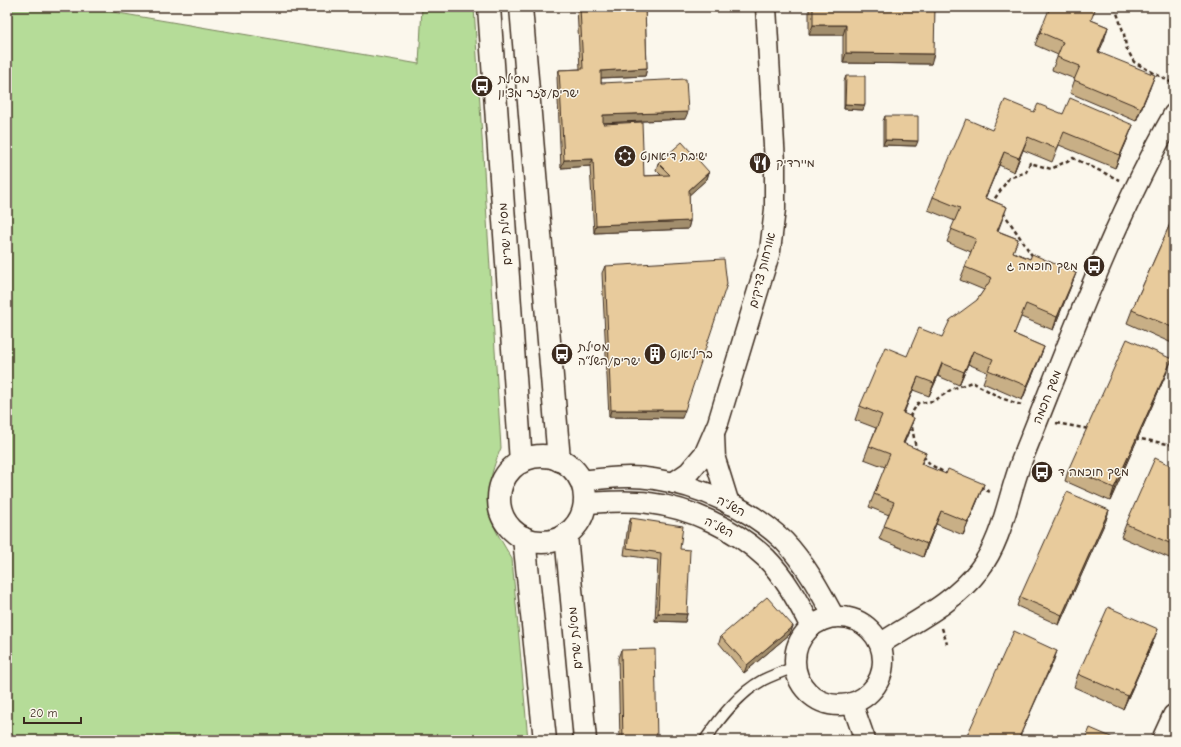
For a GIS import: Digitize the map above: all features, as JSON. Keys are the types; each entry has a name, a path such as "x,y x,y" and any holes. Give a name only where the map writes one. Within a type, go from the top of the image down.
{"street":[{"name":"מסילת ישרים","path":"489,7 521,462"},
{"path":"522,7 559,460"},
{"name":"אורחות צדיקים","path":"714,431 770,251 775,214 773,108 766,7"},
{"name":"משך חכמה","path":"880,644 936,610 960,591 980,569 993,547 1020,464 1120,219 1174,114"},
{"path":"674,483 689,472 705,453 714,431"},
{"path":"714,431 715,459 729,504"},
{"path":"540,456 559,460 576,472 581,480 585,492 586,503 582,516 576,527 566,535 546,542 524,538 514,532 501,513 499,501 500,489 512,469 521,462 540,456"},
{"name":"השל\"ה","path":"581,480 634,477 653,479 698,490 729,504 750,516 784,541 800,562 834,617"},
{"name":"השל”ה","path":"586,503 614,501 650,503 690,512 731,532 766,559 800,605 811,627"},
{"name":"מסילת ישרים","path":"566,535 585,740"},
{"path":"524,538 545,740"},
{"path":"834,617 849,618 862,623 873,632 880,644 883,659 882,673 876,686 865,696 852,703 840,705 827,704 815,698 805,690 798,679 795,667 795,652 801,638 811,627 822,620 834,617"},
{"path":"852,703 866,740"},
{"path":"1163,740 1174,716"}],"lane":[{"path":"705,740 720,718 747,692 762,680 795,667"}],"path":[{"path":"1115,7 1124,34 1126,47 1134,62 1174,84"},
{"path":"1037,259 1030,256 1004,212 990,206 996,194 1009,178 1026,172 1030,163 1051,169 1073,158 1135,188"},
{"path":"950,476 931,465 916,449 910,416 918,403 934,402 952,389 972,382 1001,398 1040,416 1091,430"},
{"path":"1129,436 1174,444"},
{"path":"975,485 1008,500"}],"green space":[{"path":"7,7 83,7 419,64 422,7 474,7 501,448 490,481 488,507 494,526 512,559 528,740 7,740"}],"building":[{"path":"580,7 645,7 647,68 601,71 601,83 686,79 688,112 603,115 603,124 642,122 644,176 670,175 658,163 682,142 709,172 689,190 690,221 596,225 593,159 564,160 559,70 583,69"},
{"path":"813,7 935,7 934,54 846,53 846,25 813,25"},
{"path":"1050,7 1096,7 1091,20 1108,27 1098,52 1155,75 1141,108 1074,80 1080,66 1057,57 1063,42 1040,32"},
{"path":"846,76 865,76 865,105 845,104"},
{"path":"1070,98 1133,125 1120,155 1064,132 1057,149 1028,137 1019,158 1004,152 985,198 1007,207 997,231 1018,239 1013,252 1030,259 1032,254 1076,273 1057,317 1026,304 1014,334 1044,347 1027,386 988,370 993,359 973,351 964,372 942,363 934,383 918,377 903,413 914,418 903,443 926,453 921,464 946,474 948,469 984,484 968,522 941,511 927,544 884,526 894,502 874,494 890,454 869,446 882,415 860,406 885,347 907,356 919,328 942,337 950,320 977,300 992,278 965,267 976,239 951,229 960,208 933,197 966,119 992,130 1005,100 1034,112 1038,104 1063,114"},
{"path":"885,116 918,116 918,141 885,140"},
{"path":"1174,215 1174,328 1132,310"},
{"name":"בריליאנט","path":"724,259 727,284 685,410 611,410 605,266"},
{"path":"1127,339 1172,359 1114,488 1069,468"},
{"path":"1155,458 1174,467 1174,545 1126,524"},
{"path":"1067,492 1109,510 1062,615 1020,597"},
{"path":"631,518 683,526 680,549 690,550 687,614 658,613 661,553 627,548"},
{"path":"767,597 793,626 747,665 721,636"},
{"path":"1108,607 1158,629 1128,696 1078,674"},
{"path":"1014,631 1057,651 1018,740 965,740"},
{"path":"655,649 657,740 623,740 621,650"},
{"path":"1090,728 1118,740 1085,740"}],"place":[{"name":"מסילת ישרים/עזר מציון","path":"482,86"},
{"name":"ישיבת דיאמנט","path":"625,156"},
{"name":"מיירדיק","path":"760,163"},
{"name":"משך חוכמה ג","path":"1094,266"},
{"name":"מסילת ישרים/השל״ה","path":"562,354"},
{"name":"בריליאנט","path":"655,354"},
{"name":"משך חוכמה ד","path":"1042,472"}]}
